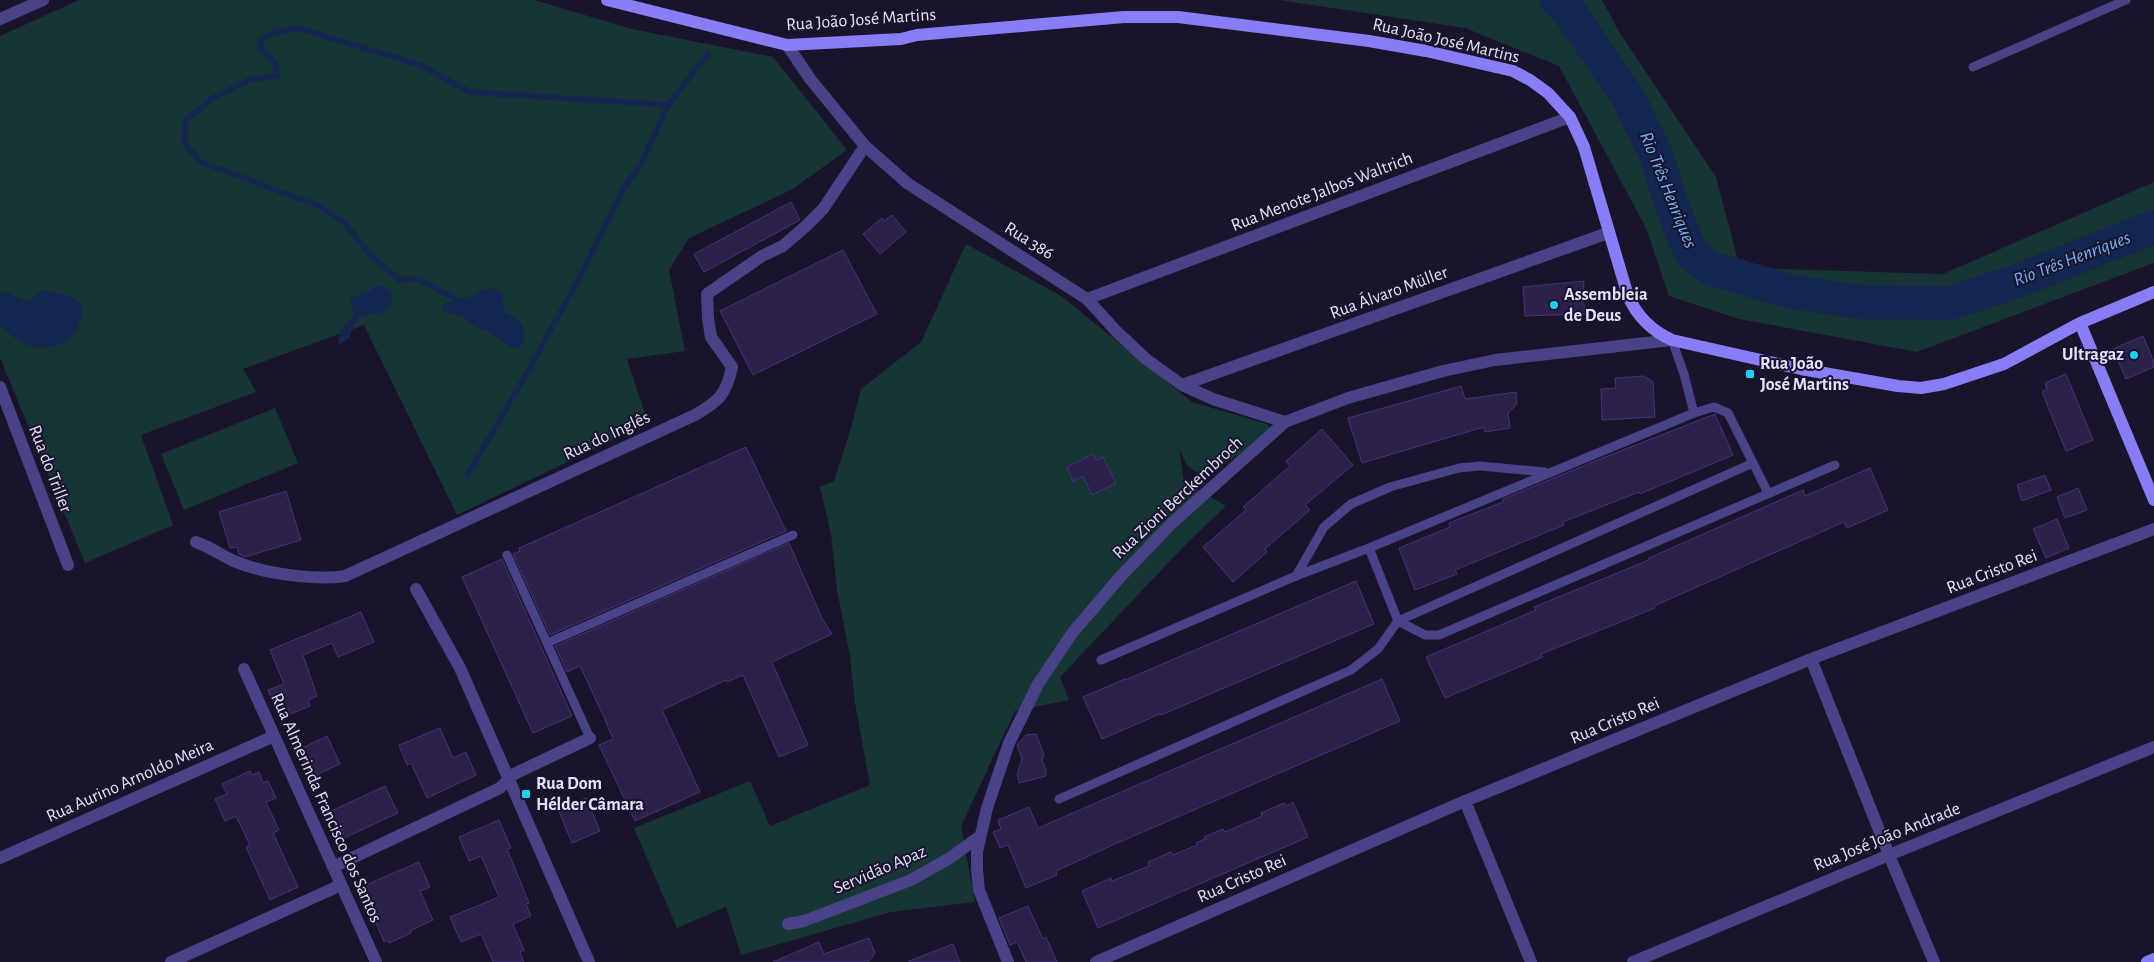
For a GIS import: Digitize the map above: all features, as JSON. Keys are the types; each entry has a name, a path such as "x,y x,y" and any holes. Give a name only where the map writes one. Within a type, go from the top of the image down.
{"main road":[{"name":"Rua João José Martins","path":"607,0 787,45 901,39 917,35 1151,16 1178,17 1369,41 1426,51 1513,71 1548,93 1570,117 1584,148 1608,233 1633,306 1653,329 1672,340 1802,370 1898,386 1921,388 1944,384 2004,364 2080,323 2154,292"},
{"path":"2080,323 2154,500"},
{"path":"2148,962 2154,959"}],"street":[{"path":"0,19 43,0"},
{"name":"Rua 386","path":"787,45 811,80 865,146 907,183 1087,299 1117,332 1146,359 1182,386 1212,399 1286,422"},
{"name":"Rua Menote Jalbos Waltrich","path":"1087,299 1570,117"},
{"name":"Rua do Inglês","path":"196,542 212,547 233,561 250,567 314,578 345,576 695,415 714,404 723,396 729,383 732,367 711,337 708,318 708,294 762,256 783,246 806,226 823,209 865,146"},
{"name":"Rua Álvaro Müller","path":"1182,386 1608,233"},
{"name":"Rua Zioni Berckembroch","path":"1008,962 979,890 977,861 980,836 987,808 1009,743 1038,684 1072,632 1121,576 1172,523 1286,422 1348,398 1443,371 1495,360 1672,340"},
{"name":"Rua do Triller","path":"0,387 68,565"},
{"name":"Rua Cristo Rei","path":"1096,962 1465,801 1812,659 2154,529"},
{"path":"416,589 460,668 589,962"},
{"path":"1812,659 1889,855 1934,962"},
{"name":"Rua Almerinda Francisco dos Santos","path":"244,669 376,962"},
{"name":"Rua Aurino Arnoldo Meira","path":"0,858 274,736"},
{"path":"333,867 500,788 514,774 590,738"},
{"name":"Rua José João Andrade","path":"1634,962 2154,747"},
{"path":"1465,801 1531,962"},
{"name":"Servidão Apaz","path":"788,924 804,921 911,880 950,858 980,836"},
{"path":"171,962 341,884"}],"lane":[{"path":"1973,67 2126,0"},
{"path":"1672,340 1684,374 1694,413"},
{"path":"1101,660 1296,576 1368,548 1548,472 1694,413 1714,407 1728,414 1768,493"},
{"path":"1059,799 1351,670 1378,649 1398,621 1753,464"},
{"path":"1368,548 1398,621 1425,635 1439,635 1835,465"},
{"path":"1296,576 1324,527 1351,504 1390,487 1466,467 1480,466 1548,472"},
{"path":"547,644 794,535"},
{"path":"508,555 590,738"}],"green space":[{"path":"79,0 534,0 632,29 773,57 847,150 791,190 689,238 669,270 685,351 627,359 648,423 457,515 364,325 243,369 256,392 141,435 173,525 85,563 0,358 0,36"},
{"path":"1279,0 1602,0 1618,30 1716,177 1740,268 1943,274 2154,182 2154,263 1917,352 1739,319 1669,296 1646,228 1559,66 1465,28"},
{"path":"966,244 1061,296 1192,402 1267,424 1270,428 1269,436 1203,477 1187,465 1179,449 1184,482 1226,506 1187,543 1060,677 1069,700 1015,711 961,826 975,902 891,912 741,955 726,907 677,928 634,828 750,781 770,826 870,785 855,703 850,656 837,590 831,534 820,487 834,481 861,389 921,342"},
{"path":"275,408 298,463 184,510 161,454"}],"water":[{"path":"379,285 390,292 392,299 389,307 385,311 359,318 353,326 350,338 339,344 341,329 354,315 351,300 355,296"},
{"path":"491,288 502,293 505,313 516,318 522,326 525,336 521,347 514,348 508,346 493,334 472,325 462,316 442,310 442,306 448,302"},
{"path":"43,290 71,296 82,305 81,317 72,336 55,346 33,346 21,342 0,325 0,292 8,293 29,302"}],"building":[{"path":"791,202 800,220 704,272 694,254"},
{"path":"892,215 906,232 880,254 863,234 882,218 884,221"},
{"path":"843,250 877,314 753,375 720,311"},
{"name":"Assembleia de Deus","path":"1584,281 1585,314 1525,316 1523,287"},
{"name":"Ultragaz","path":"2143,336 2154,362 2154,367 2126,379 2113,349"},
{"path":"2066,374 2093,440 2066,451 2042,392 2047,389 2045,383"},
{"path":"1644,376 1653,382 1655,417 1602,420 1601,389 1616,388 1615,378"},
{"path":"1461,386 1465,399 1516,392 1517,404 1508,413 1510,428 1485,432 1484,427 1362,463 1348,418"},
{"path":"1715,414 1733,455 1640,494 1639,492 1563,522 1564,525 1455,570 1457,574 1415,590 1399,548 1450,527 1449,523 1503,502 1503,499"},
{"path":"1322,429 1353,465 1305,505 1310,510 1265,549 1267,552 1233,582 1203,547 1246,510 1243,507 1290,466 1286,461"},
{"path":"746,447 786,531 550,635 513,554 520,551 519,548"},
{"path":"1093,454 1096,460 1103,457 1116,483 1092,495 1083,476 1073,481 1067,467"},
{"path":"1870,468 1888,510 1847,528 1844,522 1654,606 1655,608 1541,654 1543,657 1445,698 1426,657 1536,610 1534,607 1649,560 1649,558 1803,490 1805,496"},
{"path":"2045,475 2051,490 2022,501 2017,485"},
{"path":"2078,488 2087,510 2065,518 2057,497"},
{"path":"286,491 301,540 245,557 239,554 237,547 230,548 219,512"},
{"path":"2057,519 2069,548 2046,558 2033,529"},
{"path":"789,543 822,618 832,634 772,662 808,745 779,757 743,675 727,682 726,680 662,710 700,792 635,821 599,745 613,739 604,717 580,666 567,672 555,646"},
{"path":"502,559 572,716 533,733 462,577"},
{"path":"1356,581 1374,624 1102,739 1083,697"},
{"path":"361,612 374,642 338,657 332,643 303,655 317,696 308,700 310,706 290,714 289,709 282,712 280,706 275,708 268,690 284,684 270,650"},
{"path":"1382,679 1400,721 1115,844 1056,871 1057,875 1026,888 1008,845 1000,848 993,832 1001,829 998,820 1029,807 1038,828"},
{"path":"440,728 453,758 466,752 476,775 427,798 411,763 407,765 399,745"},
{"path":"1036,734 1044,755 1042,760 1046,769 1046,776 1019,783 1017,774 1022,759 1017,745 1026,735"},
{"path":"327,736 340,764 316,775 309,773 298,750"},
{"path":"250,771 252,775 259,772 263,783 268,781 276,798 266,802 279,830 273,833 298,887 270,900 246,847 250,845 236,816 225,821 215,799 227,794 222,784"},
{"path":"385,786 398,813 342,839 329,812"},
{"path":"586,798 600,831 572,843 558,809"},
{"path":"1293,802 1308,837 1098,928 1082,891 1111,878 1112,881 1149,866 1148,862 1171,852 1173,855 1197,845 1196,843 1205,839 1204,837 1223,829 1225,832 1262,816 1261,813 1284,803 1286,806"},
{"path":"499,820 511,848 507,849 529,903 526,904 531,916 513,924 524,950 520,952 524,962 493,962 481,934 461,942 450,917 499,897 481,856 469,861 459,837"},
{"path":"419,862 430,887 420,891 433,920 389,943 388,940 384,942 361,887"},
{"path":"1028,906 1043,939 1046,937 1057,962 1026,962 1017,942 1010,945 999,918"},
{"path":"869,938 875,953 866,962 773,962 819,942 824,954"},
{"path":"953,944 960,962 909,962 909,961"}],"waterway":[{"name":"Rio Três Henriques","path":"1557,0 1564,4 1629,99 1656,155 1674,211 1691,253 1710,268 1792,292 1859,302 1950,303 2012,283 2154,227"},
{"path":"458,300 417,279 400,280 370,255 344,222 321,207 201,162 184,143 186,120 213,98 249,80 277,76 275,63 262,50 260,40 276,32 298,28 420,65 470,92 668,105"},
{"path":"467,476 582,273 624,188 641,164 668,105 708,54"}],"place":[{"name":"Assembleia de Deus","path":"1554,305"},
{"name":"Ultragaz","path":"2134,355"},
{"name":"Rua João José Martins","path":"1750,374"},
{"name":"Rua Dom Hélder Câmara","path":"526,794"}]}
